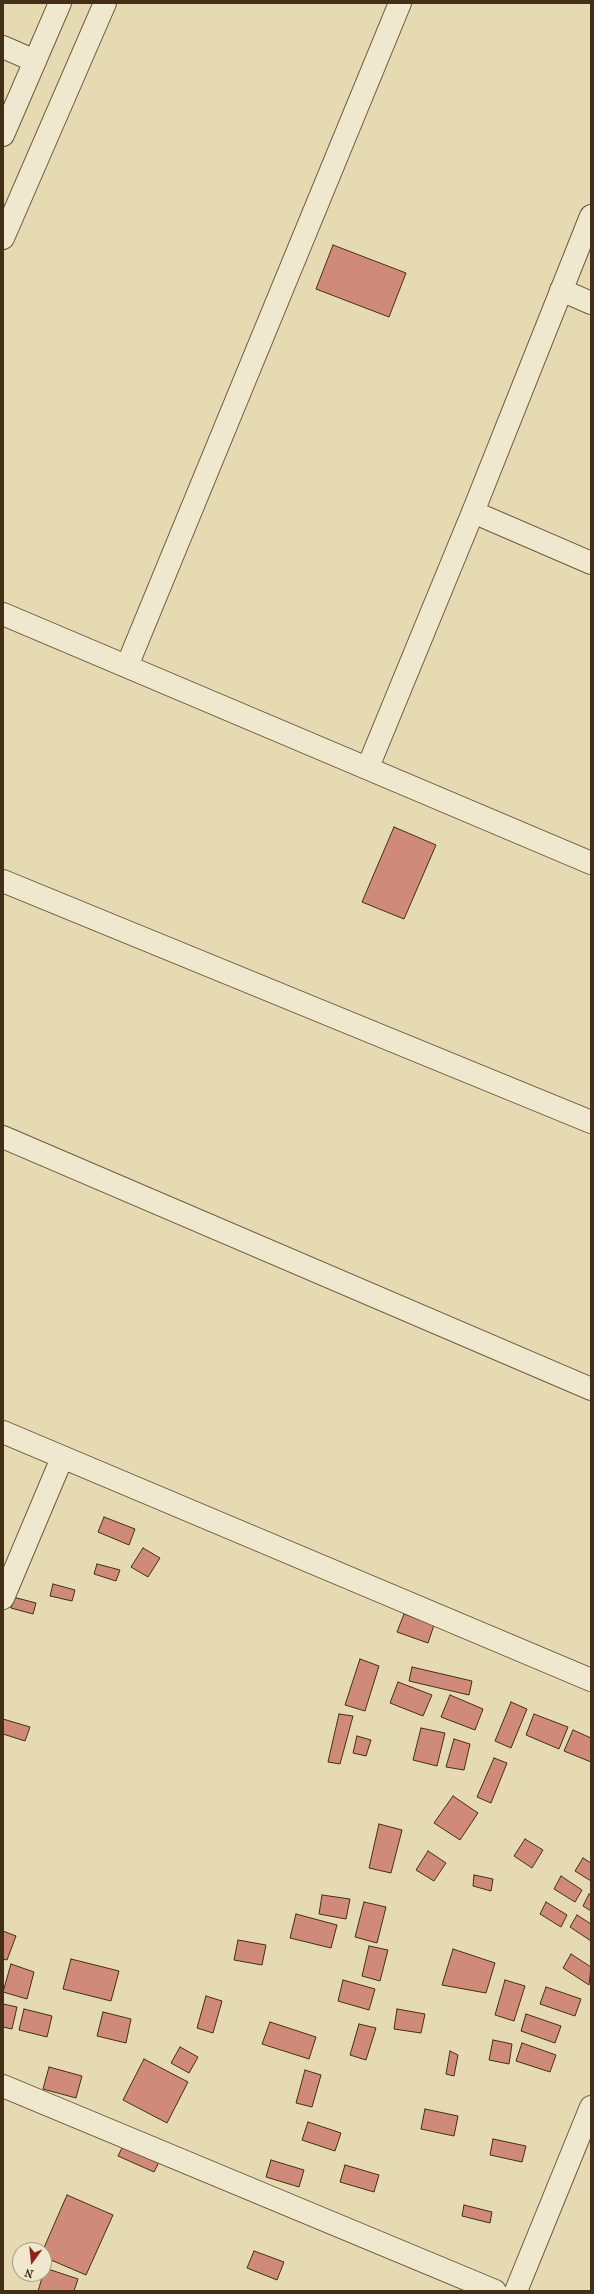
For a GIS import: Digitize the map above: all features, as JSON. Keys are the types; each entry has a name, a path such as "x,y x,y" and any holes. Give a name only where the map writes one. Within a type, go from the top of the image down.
{"street":[{"path":"3,136 60,3"},
{"path":"3,238 105,3"},
{"path":"127,666 400,3"},
{"path":"3,47 35,61"},
{"path":"368,767 473,512 560,290 591,216"},
{"path":"560,290 591,303"},
{"path":"473,512 591,563"},
{"path":"3,614 368,767 591,863"},
{"path":"3,880 591,1122"},
{"path":"3,1137 591,1389"},
{"path":"3,1432 591,1680"},
{"path":"3,1598 62,1458"},
{"path":"3,2086 495,2291"},
{"path":"516,2291 591,2107"}],"building":[{"path":"333,245 406,273 389,317 316,289"},
{"path":"394,827 436,845 404,919 362,902"},
{"path":"104,1517 135,1529 129,1545 98,1532"},
{"path":"143,1548 160,1558 148,1577 131,1567"},
{"path":"97,1564 120,1570 116,1581 94,1574"},
{"path":"53,1584 75,1590 72,1601 50,1596"},
{"path":"13,1597 36,1603 33,1614 11,1608"},
{"path":"404,1614 434,1625 428,1643 397,1632"},
{"path":"360,1659 379,1666 365,1711 345,1705"},
{"path":"412,1667 472,1681 469,1695 409,1681"},
{"path":"398,1682 432,1695 423,1716 390,1703"},
{"path":"450,1695 483,1709 475,1730 441,1717"},
{"path":"511,1702 527,1709 511,1748 495,1741"},
{"path":"339,1714 353,1716 340,1764 328,1762"},
{"path":"534,1714 568,1727 559,1749 526,1735"},
{"path":"3,1719 30,1727 25,1741 3,1734"},
{"path":"421,1728 445,1733 437,1766 413,1760"},
{"path":"573,1730 591,1738 591,1762 564,1751"},
{"path":"357,1736 371,1740 366,1756 353,1753"},
{"path":"454,1739 470,1744 464,1770 446,1767"},
{"path":"494,1758 507,1763 491,1803 477,1797"},
{"path":"453,1796 478,1813 460,1840 434,1823"},
{"path":"379,1824 402,1830 391,1873 369,1868"},
{"path":"525,1839 543,1850 532,1868 514,1856"},
{"path":"428,1851 446,1863 434,1881 416,1870"},
{"path":"583,1858 591,1863 591,1881 575,1871"},
{"path":"474,1875 493,1879 491,1891 473,1886"},
{"path":"561,1876 582,1890 575,1902 554,1889"},
{"path":"589,1894 591,1895 591,1911 583,1906"},
{"path":"322,1895 350,1899 346,1919 319,1914"},
{"path":"364,1902 386,1907 377,1943 355,1937"},
{"path":"546,1902 567,1915 561,1927 540,1914"},
{"path":"296,1914 337,1925 331,1948 290,1938"},
{"path":"577,1915 591,1924 591,1941 570,1927"},
{"path":"3,1931 16,1936 7,1960 3,1959"},
{"path":"238,1940 266,1945 262,1965 234,1960"},
{"path":"369,1946 388,1950 380,1981 362,1976"},
{"path":"453,1949 495,1963 486,1993 442,1985"},
{"path":"571,1954 591,1967 589,1985 563,1968"},
{"path":"71,1959 119,1971 111,2001 63,1989"},
{"path":"11,1964 34,1972 27,1999 3,1992"},
{"path":"343,1980 375,1989 369,2010 338,2001"},
{"path":"505,1980 525,1986 514,2021 495,2015"},
{"path":"546,1987 581,1999 575,2016 540,2004"},
{"path":"206,1996 222,2001 213,2033 197,2028"},
{"path":"3,2004 17,2007 12,2029 3,2027"},
{"path":"24,2009 52,2016 47,2037 19,2030"},
{"path":"397,2009 425,2014 421,2033 394,2029"},
{"path":"103,2012 131,2019 126,2043 97,2036"},
{"path":"526,2014 561,2026 555,2043 521,2031"},
{"path":"270,2022 316,2037 309,2059 262,2044"},
{"path":"359,2024 376,2028 366,2060 350,2055"},
{"path":"493,2040 512,2044 509,2064 489,2060"},
{"path":"522,2043 556,2055 550,2072 516,2061"},
{"path":"180,2047 198,2057 189,2073 171,2063"},
{"path":"450,2051 458,2055 454,2076 446,2074"},
{"path":"144,2059 188,2082 167,2123 123,2100"},
{"path":"49,2067 82,2076 76,2098 43,2089"},
{"path":"305,2070 321,2075 312,2107 296,2103"},
{"path":"425,2109 458,2116 454,2136 421,2129"},
{"path":"308,2122 341,2133 335,2151 302,2140"},
{"path":"493,2139 526,2146 522,2162 490,2155"},
{"path":"124,2144 160,2160 154,2172 118,2156"},
{"path":"271,2160 304,2170 299,2187 266,2177"},
{"path":"345,2165 379,2175 374,2192 340,2182"},
{"path":"67,2195 113,2215 86,2275 52,2260 52,2242 46,2242"},
{"path":"464,2205 492,2212 490,2223 462,2216"},
{"path":"254,2251 284,2262 277,2280 247,2268"},
{"path":"52,2270 78,2279 74,2291 38,2291 41,2282 52,2282"}]}
